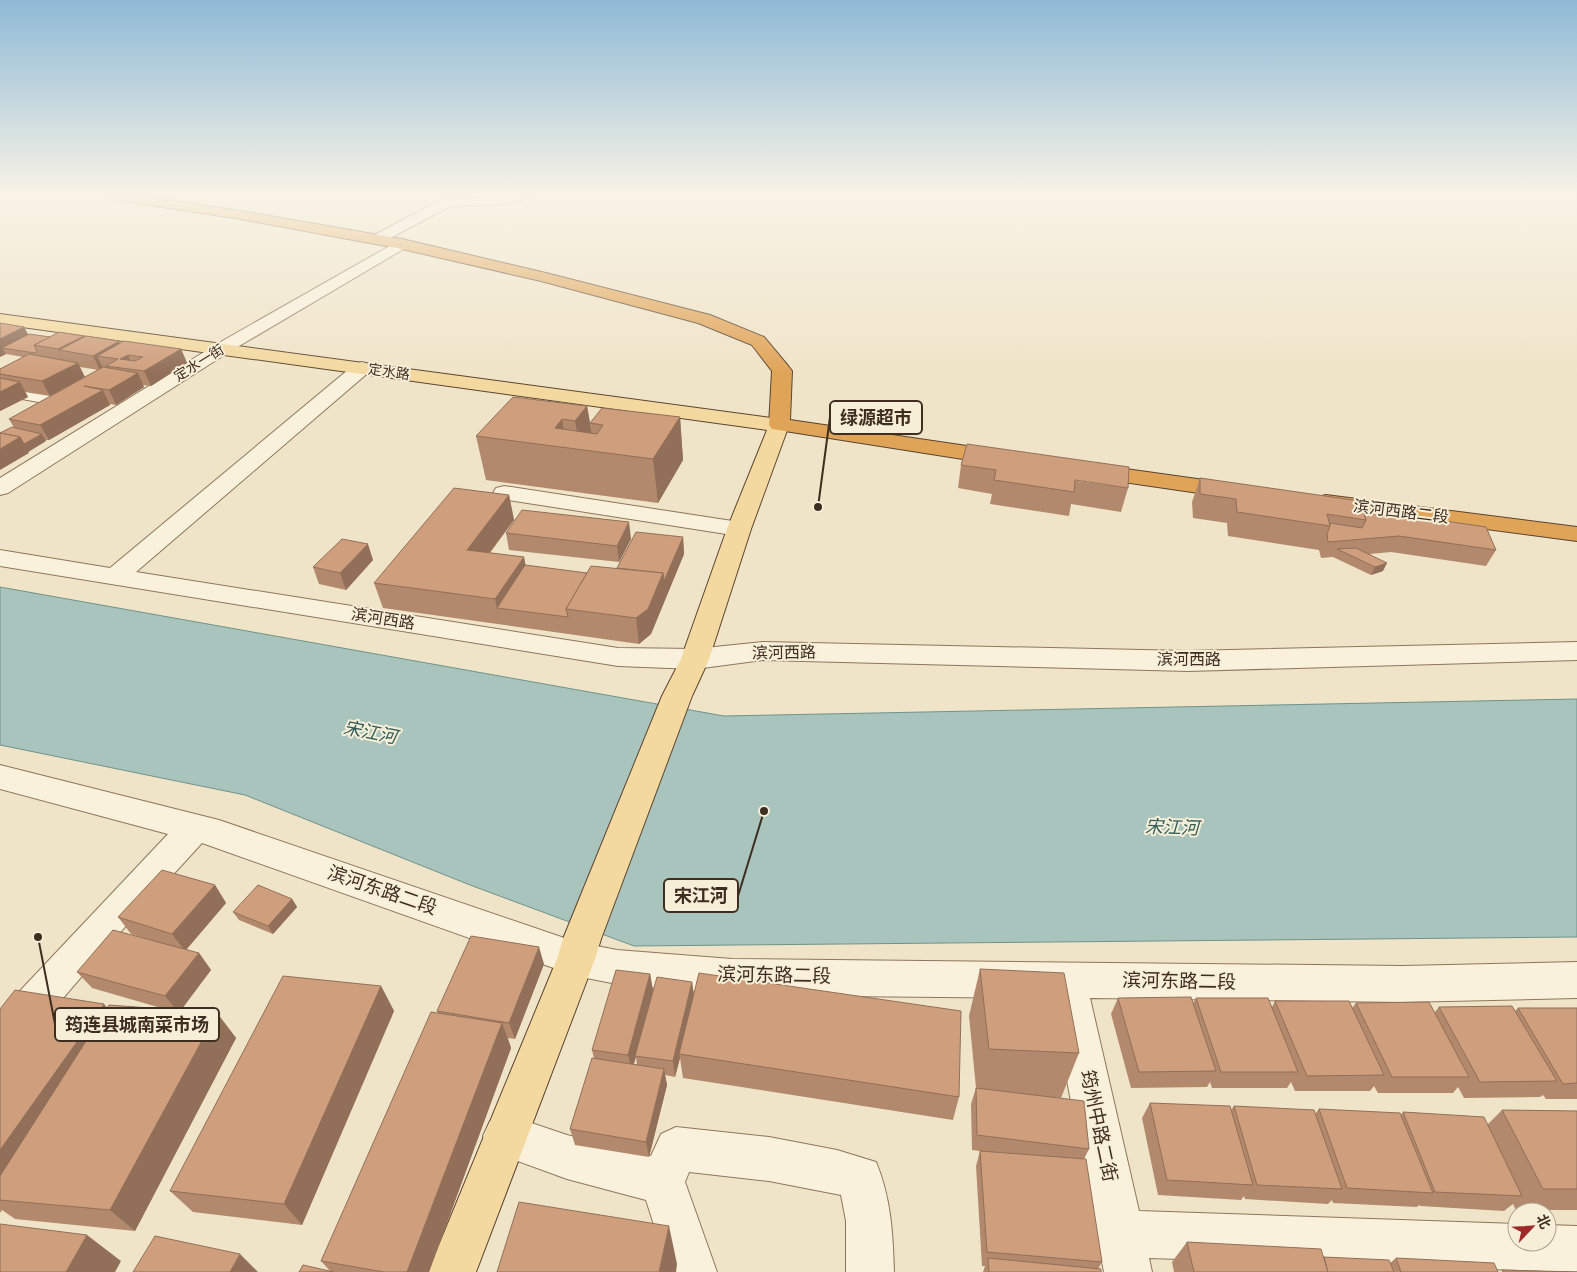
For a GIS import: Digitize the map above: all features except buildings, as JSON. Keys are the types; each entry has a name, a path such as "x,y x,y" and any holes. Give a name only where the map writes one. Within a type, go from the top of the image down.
{"highway":[{"path":"451,255 544,277 704,319 758,340 782,371 779,425 1022,462"},
{"path":"1072,469 1250,493"},
{"name":"滨河西路二段","path":"1309,500 1577,534"}],"main road":[{"name":"定水路","path":"0,319 779,425"},
{"path":"452,1272 576,959 582,939 677,696 695,659 739,529 779,425"}],"street":[{"name":"定水一街","path":"0,488 223,348 382,255"},
{"path":"116,576 362,368"},
{"path":"0,389 55,399"},
{"path":"504,493 739,529"},
{"name":"滨河西路","path":"0,558 497,631 618,657 695,659 764,651 1188,661 1577,651"},
{"name":"滨河东路二段","path":"0,777 219,834 576,959 617,968 732,977 1403,984 1577,980"},
{"path":"0,1041 101,928 195,828"},
{"name":"筠州中路二街","path":"1068,981 1124,1253"},
{"path":"505,1136 566,1157 663,1182"},
{"path":"693,1272 663,1182 676,1149 739,1154 834,1171 860,1178 869,1221 870,1272"},
{"path":"1124,1253 1577,1250"}],"water":[{"path":"0,587 724,716 1577,699 1577,937 634,946 470,885 245,795 0,745"}],"place":[{"name":"绿源超市","path":"818,507"},
{"name":"宋江河","path":"764,811"},
{"name":"筠连县城南菜市场","path":"38,937"}]}
